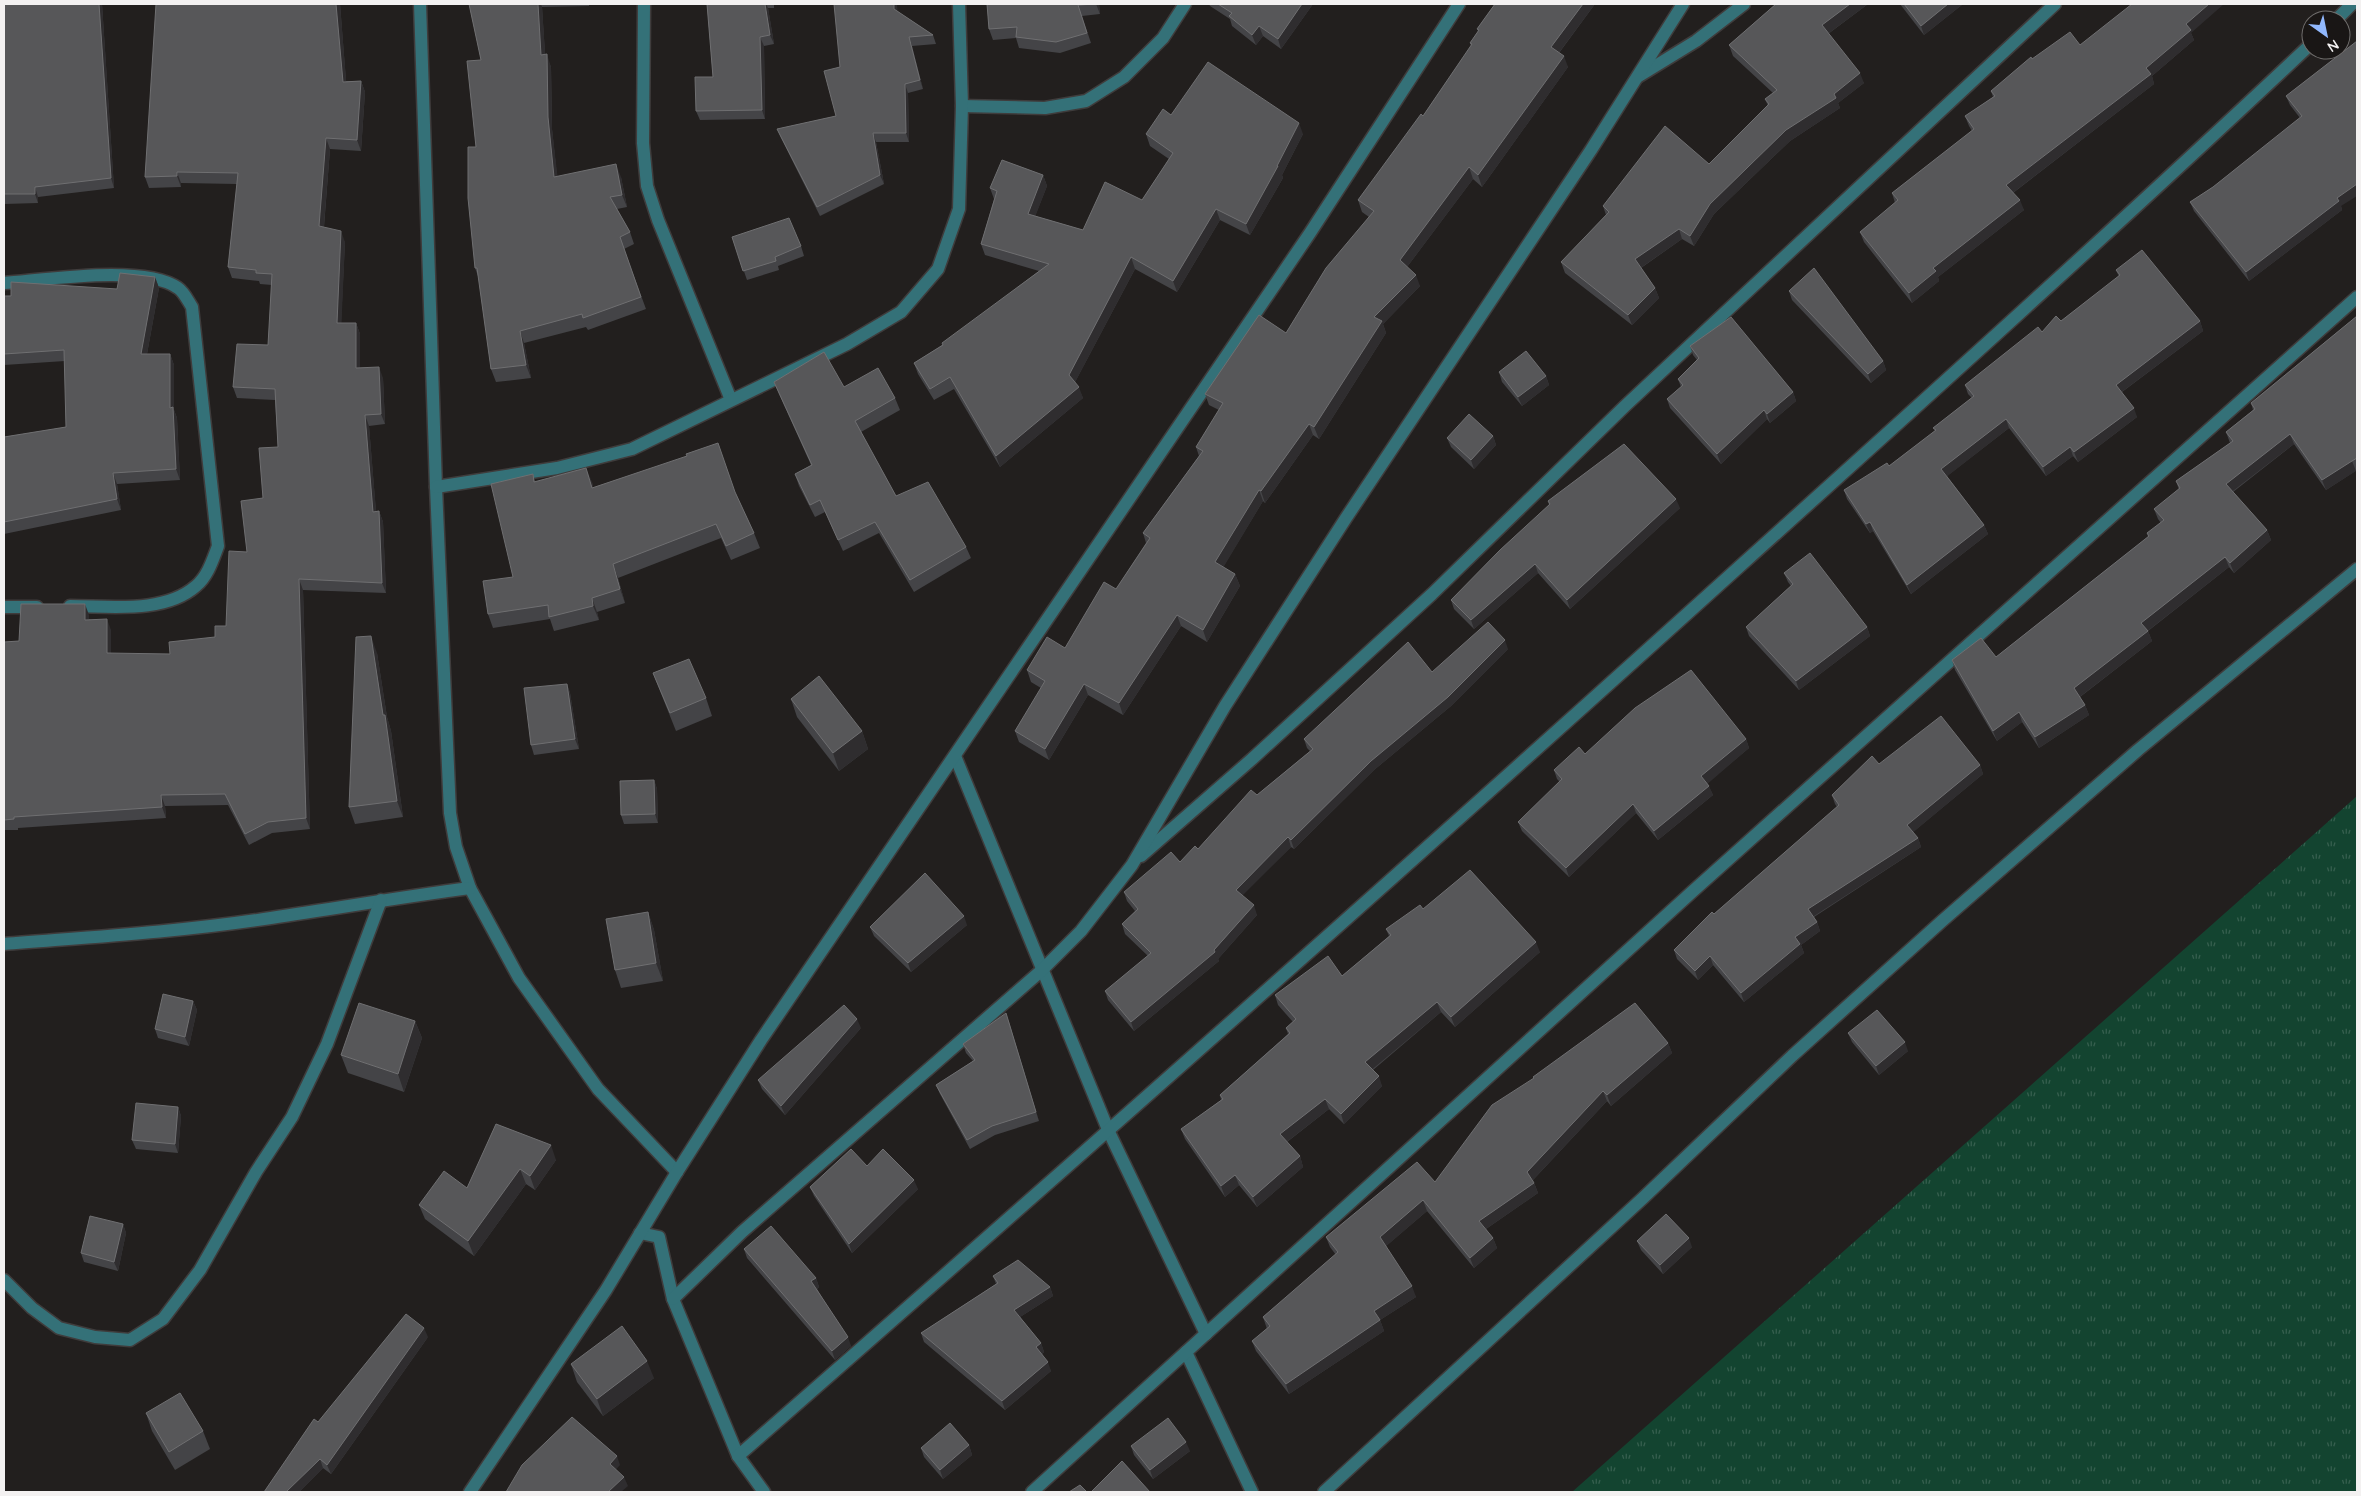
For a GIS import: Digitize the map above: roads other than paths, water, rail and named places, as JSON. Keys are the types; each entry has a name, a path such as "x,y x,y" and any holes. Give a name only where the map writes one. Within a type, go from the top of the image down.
{"street":[{"path":"420,4 436,487 450,813 456,847 470,888 520,978 598,1089 677,1172"},
{"path":"644,4 643,143 647,186 658,220 731,400"},
{"path":"436,487 557,468 632,449 847,344 901,312 938,269 959,209 962,106 959,4"},
{"path":"962,106 1045,108 1086,101 1124,77 1163,38 1185,4"},
{"path":"470,1492 606,1290 677,1172 761,1040 1304,241 1459,4"},
{"path":"673,1299 742,1232 1042,970 1080,931 1132,865 1230,698 1683,4"},
{"path":"1636,78 1696,41 1744,4"},
{"path":"1132,865 1252,759 1432,594 1632,400 2055,4"},
{"path":"738,1456 1109,1132 1387,885 2127,217 2301,53"},
{"path":"4,283 102,276 136,276 160,280 179,289 192,307 218,546 210,568 197,586 175,600 143,605 4,607"},
{"path":"1032,1492 1693,891 2357,297"},
{"path":"1324,1492 1643,1198 1792,1056 1935,928 2138,750 2357,569"},
{"path":"955,756 1109,1132 1206,1334"},
{"path":"4,944 157,932 263,919 470,888"},
{"path":"4,1280 32,1308 59,1328 95,1337 130,1340 163,1319 200,1270 256,1172 292,1117 327,1044 381,900"},
{"path":"640,1233 659,1237 673,1299 738,1456 764,1492"},
{"path":"1186,1352 1252,1492"}]}
